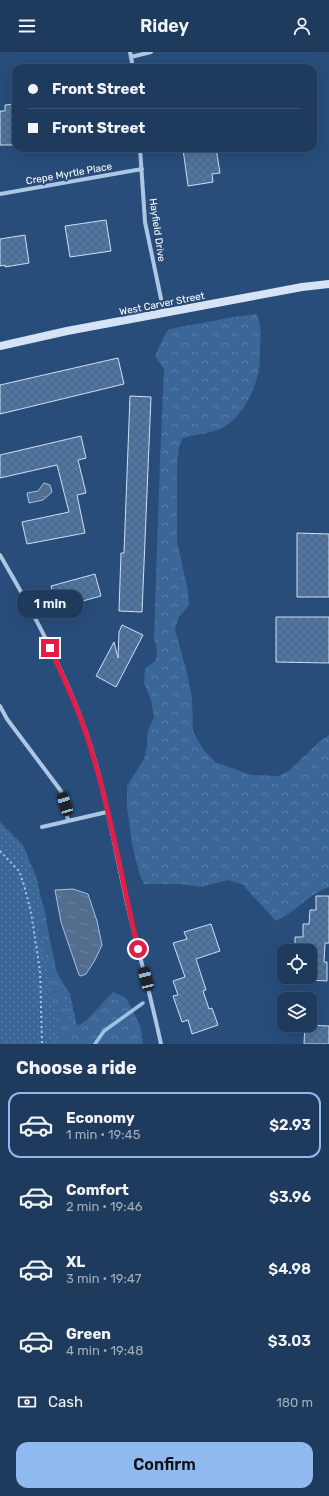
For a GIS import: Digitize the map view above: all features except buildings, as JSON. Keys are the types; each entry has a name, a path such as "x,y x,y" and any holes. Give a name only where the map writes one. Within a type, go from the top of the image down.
{"street":[{"path":"130,52 132,64"},
{"path":"131,57 151,52"},
{"name":"Hayfield Drive","path":"140,152 148,239 164,314"},
{"name":"Crepe Myrtle Place","path":"0,194 142,169"},
{"name":"West Carver Street","path":"0,346 67,331 302,287 329,284"},
{"path":"0,555 38,623 75,704 94,758 161,1044"},
{"path":"0,706 7,718 61,791 68,820"},
{"path":"42,827 107,812"}],"path":[{"path":"0,851 19,871 31,912 40,970 42,1044"}],"green space":[{"path":"256,314 261,330 259,368 253,389 246,404 236,417 224,427 214,431 183,438 179,447 177,464 177,541 188,591 189,605 179,617 175,629 192,698 193,731 202,748 215,762 251,775 278,776 289,771 319,742 329,735 329,887 315,894 276,921 242,884 227,880 202,887 179,884 144,884 139,873 132,843 127,808 127,786 144,759 148,730 154,718 151,700 144,683 145,669 156,660 157,650 154,638 164,369 155,356 164,336 169,329"},
{"path":"0,822 23,845 37,879 57,973 70,994 77,1026 75,1044 0,1044"},
{"path":"39,901 44,906 53,959 69,1021 79,1025 87,1020 113,992 126,998 140,1025 143,1044 55,1044 57,1015 38,916"}],"water":[{"path":"44,483 50,485 52,492 43,500 29,503 27,493 38,491"},
{"path":"73,889 88,894 97,921 102,945 86,974 81,976 79,975 61,922 55,890"}],"waterway":[{"path":"95,1044 104,1031 143,1003"}],"route":[{"path":"50,648 75,704 94,758 138,949"}]}
